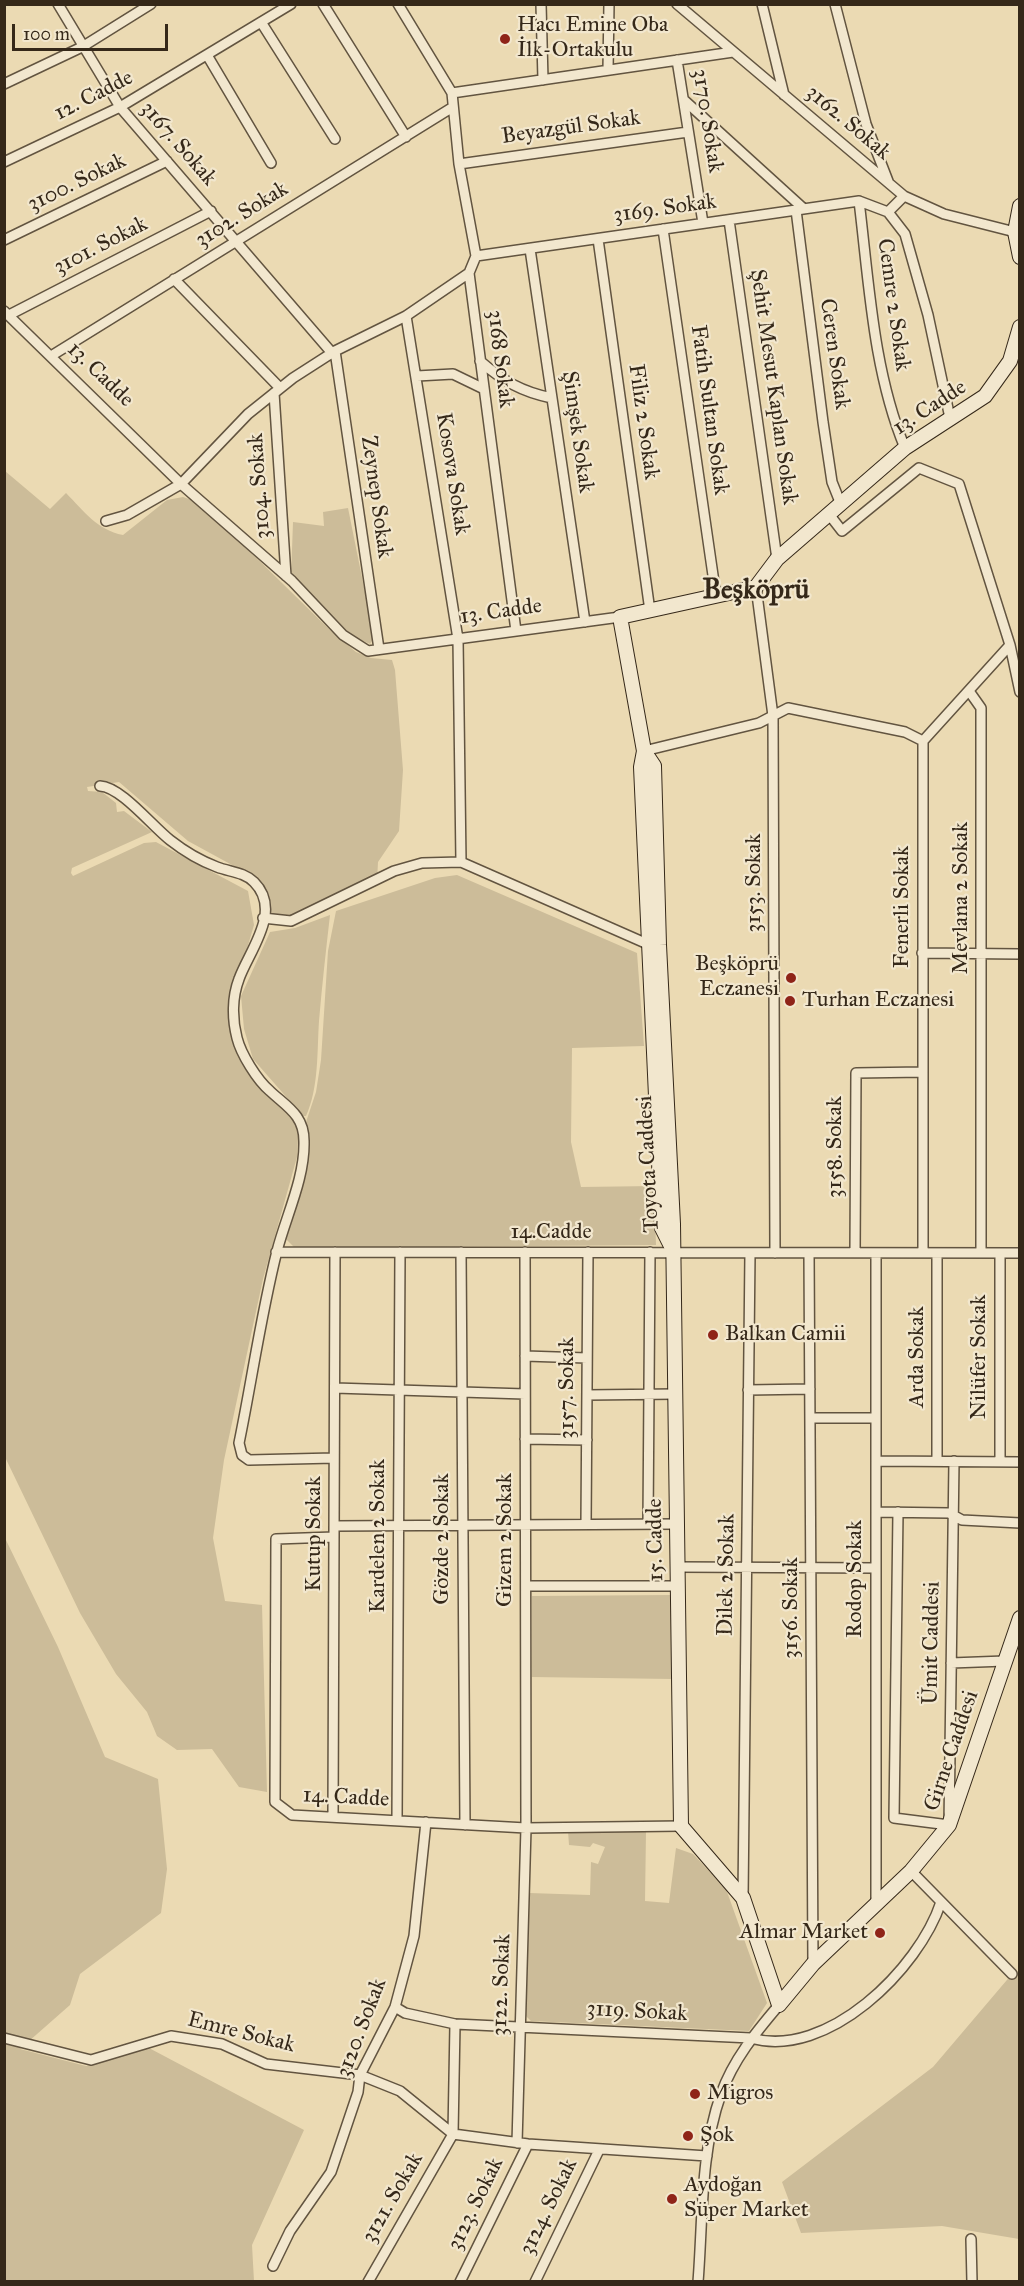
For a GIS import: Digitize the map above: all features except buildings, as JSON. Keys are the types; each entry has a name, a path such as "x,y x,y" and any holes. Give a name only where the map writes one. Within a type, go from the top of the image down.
{"street":[{"name":"3167. Sokak","path":"58,4 120,107 334,352"},
{"path":"4,84 82,47 151,4"},
{"path":"323,4 406,136"},
{"path":"398,4 452,93 459,164 476,256"},
{"path":"541,4 543,80"},
{"path":"608,70 609,4"},
{"name":"3162. Sokak","path":"677,4 904,196 944,214 1015,232"},
{"path":"762,4 784,95"},
{"path":"835,4 866,124 889,183"},
{"name":"12. Cadde","path":"4,162 120,107 289,5"},
{"path":"261,22 335,139"},
{"path":"452,93 733,52"},
{"path":"207,55 271,164"},
{"name":"3170. Sokak","path":"677,60 703,223"},
{"path":"684,100 800,209"},
{"name":"3102. Sokak","path":"51,356 453,107"},
{"name":"Beyazgül Sokak","path":"459,164 688,132"},
{"name":"3100. Sokak","path":"4,240 167,161"},
{"path":"888,212 904,196"},
{"path":"859,201 888,212 905,234 928,315 950,418"},
{"name":"3169. Sokak","path":"476,256 859,201"},
{"name":"Cemre 2 Sokak","path":"859,201 874,323 891,414 905,448"},
{"path":"1020,206 1015,232 1020,257"},
{"name":"Ceren Sokak","path":"800,209 823,422 832,482 840,502"},
{"name":"3101. Sokak","path":"7,313 211,212"},
{"name":"Şehit Mesut Kaplan Sokak","path":"729,220 777,560"},
{"name":"Fatih Sultan Sokak","path":"663,229 716,596"},
{"name":"Filiz 2 Sokak","path":"598,239 650,610"},
{"name":"Şimşek Sokak","path":"530,249 585,622"},
{"name":"3168 Sokak","path":"476,256 469,273 516,631"},
{"path":"106,521 127,515 181,484 248,414 277,390 334,352 406,316 469,273"},
{"path":"174,279 277,390"},
{"name":"13. Cadde","path":"7,313 181,484 286,576 343,635 368,651 620,617 756,587 777,560 840,502 905,448 985,396 1010,361 1020,327"},
{"name":"Kosova Sokak","path":"406,316 458,639 461,862"},
{"name":"Zeynep Sokak","path":"334,352 379,649"},
{"path":"480,362 504,381 525,392 552,398"},
{"path":"417,376 453,374 484,389"},
{"name":"3104. Sokak","path":"277,390 286,576"},
{"path":"828,513 842,531 919,468 959,484 1010,645 1020,692"},
{"name":"3153. Sokak","path":"756,587 773,716 775,1252"},
{"name":"Toyota Caddesi","path":"620,617 644,751 654,766 653,946 674,1252"},
{"path":"644,751 759,723 788,708 905,732 923,741 1010,645"},
{"name":"Mevlana 2 Sokak","path":"969,691 981,708 981,1253"},
{"name":"Fenerli Sokak","path":"923,741 923,1252"},
{"path":"100,786 111,787 153,826 199,859 218,868 236,871 253,881 264,899 261,935 239,979 234,1006 237,1039 244,1054 269,1090 289,1105 299,1117 304,1140 295,1188 276,1252 239,1443 242,1455 249,1460 334,1458"},
{"path":"264,918 291,921 394,871 422,863 461,862 653,946"},
{"path":"922,953 1020,954"},
{"name":"3158. Sokak","path":"855,1252 856,1073 923,1072"},
{"name":"14.Cadde","path":"276,1252 1020,1253"},
{"name":"Kutup Sokak","path":"333,1816 335,1252"},
{"name":"Kardelen 2 Sokak","path":"397,1820 400,1252"},
{"name":"Gözde 2 Sokak","path":"461,1252 465,1824"},
{"name":"Gizem 2 Sokak","path":"525,1252 526,1828"},
{"name":"3157. Sokak","path":"586,1524 588,1252"},
{"path":"648,1524 650,1252"},
{"name":"15. Cadde","path":"674,1252 681,1826"},
{"name":"Dilek 2 Sokak","path":"743,1898 750,1252"},
{"name":"3156. Sokak","path":"809,1252 813,1964"},
{"name":"Rodop Sokak","path":"876,1253 876,1905"},
{"name":"Arda Sokak","path":"937,1253 937,1461"},
{"name":"Nilüfer Sokak","path":"1000,1253 1000,1461"},
{"path":"525,1356 587,1358"},
{"path":"335,1388 525,1394"},
{"path":"748,1390 810,1389"},
{"path":"587,1395 676,1394"},
{"path":"810,1418 876,1418"},
{"path":"525,1439 587,1440"},
{"path":"876,1461 1020,1462"},
{"name":"Ümit Caddesi","path":"949,1825 954,1461"},
{"path":"876,1512 949,1513 962,1520 1020,1523"},
{"path":"898,1512 894,1818 949,1825"},
{"path":"334,1526 677,1524"},
{"name":"14. Cadde","path":"334,1537 276,1539 275,1802 292,1815 526,1828 681,1826"},
{"path":"678,1567 876,1568"},
{"path":"526,1586 678,1586"},
{"name":"Girne Caddesi","path":"698,2282 707,2156 722,2093 751,2038 813,1964 911,1871 949,1825 1020,1618"},
{"path":"951,1663 1005,1661"},
{"name":"3120. Sokak","path":"273,2266 290,2231 331,2172 358,2091 360,2075 394,2007 414,1936 426,1822"},
{"path":"681,1826 743,1898 779,2005"},
{"name":"3122. Sokak","path":"517,2143 526,1828"},
{"path":"911,1871 1012,1974"},
{"name":"3119. Sokak","path":"394,2007 405,2013 455,2024 520,2025 751,2038 770,2043 797,2038 853,2015 888,1985 915,1955 928,1934 941,1902"},
{"path":"455,2024 453,2134 528,2144 707,2156"},
{"name":"Emre Sokak","path":"4,2038 91,2060 171,2036 222,2044 266,2064 360,2075 400,2091 453,2134"},
{"name":"3121. Sokak","path":"368,2282 453,2134"},
{"name":"3123. Sokak","path":"460,2282 528,2144"},
{"name":"3124. Sokak","path":"535,2281 599,2150"},
{"path":"971,2239 972,2282"}],"shaded area":[{"path":"5,471 50,509 66,493 98,524 123,535 167,500 183,497 192,500 232,534 331,631 356,652 371,658 392,660 395,670 403,770 399,831 378,862 377,881 296,921 271,921 254,877 188,841 119,782 87,787 88,791 102,792 116,803 117,812 124,811 152,832 72,868 71,873 73,876 144,843 156,842 248,891 254,925 236,986 236,1040 299,1125 297,1157 263,1279 224,1460 213,1538 225,1601 262,1605 267,1792 239,1787 212,1749 177,1750 157,1736 147,1712 116,1674 80,1613 5,1457"},
{"path":"348,508 374,637 370,644 344,632 291,578 293,522 324,526 323,512"},
{"path":"457,875 637,953 644,1046 572,1048 571,1142 581,1187 654,1186 656,1245 295,1248 286,1239 306,1154 309,1134 306,1122 316,1092 321,1060 328,951 336,911 435,878"},
{"path":"330,915 320,1008 317,1069 310,1105 306,1116 303,1116 253,1059 244,1029 241,996 270,932 295,928"},
{"path":"4,1536 58,1647 105,1757 158,1779 167,1869 161,1913 80,1974 70,2005 20,2049 86,2066 149,2048 304,2130 252,2245 254,2281 5,2281"},
{"path":"672,1595 672,1679 532,1677 532,1596"},
{"path":"568,1831 646,1832 645,1901 669,1903 676,1848 693,1854 726,1889 767,2003 749,2031 531,2021 526,2016 529,1893 590,1895 591,1862 598,1864 605,1847 593,1843 590,1847 569,1845"},
{"path":"1019,1971 1019,2239 942,2226 801,2233 782,2182 933,2067 1012,1974"}],"place":[{"name":"Hacı Emine Oba İlk-Ortakulu","path":"505,39"},
{"name":"Beşköprü Eczanesi","path":"791,978"},
{"name":"Turhan Eczanesi","path":"790,1001"},
{"name":"Balkan Camii","path":"713,1335"},
{"name":"Almar Market","path":"880,1933"},
{"name":"Migros","path":"695,2094"},
{"name":"Şok","path":"688,2136"},
{"name":"Aydoğan Süper Market","path":"672,2199"}],"district":[{"name":"Beşköprü","path":"756,591"}]}
